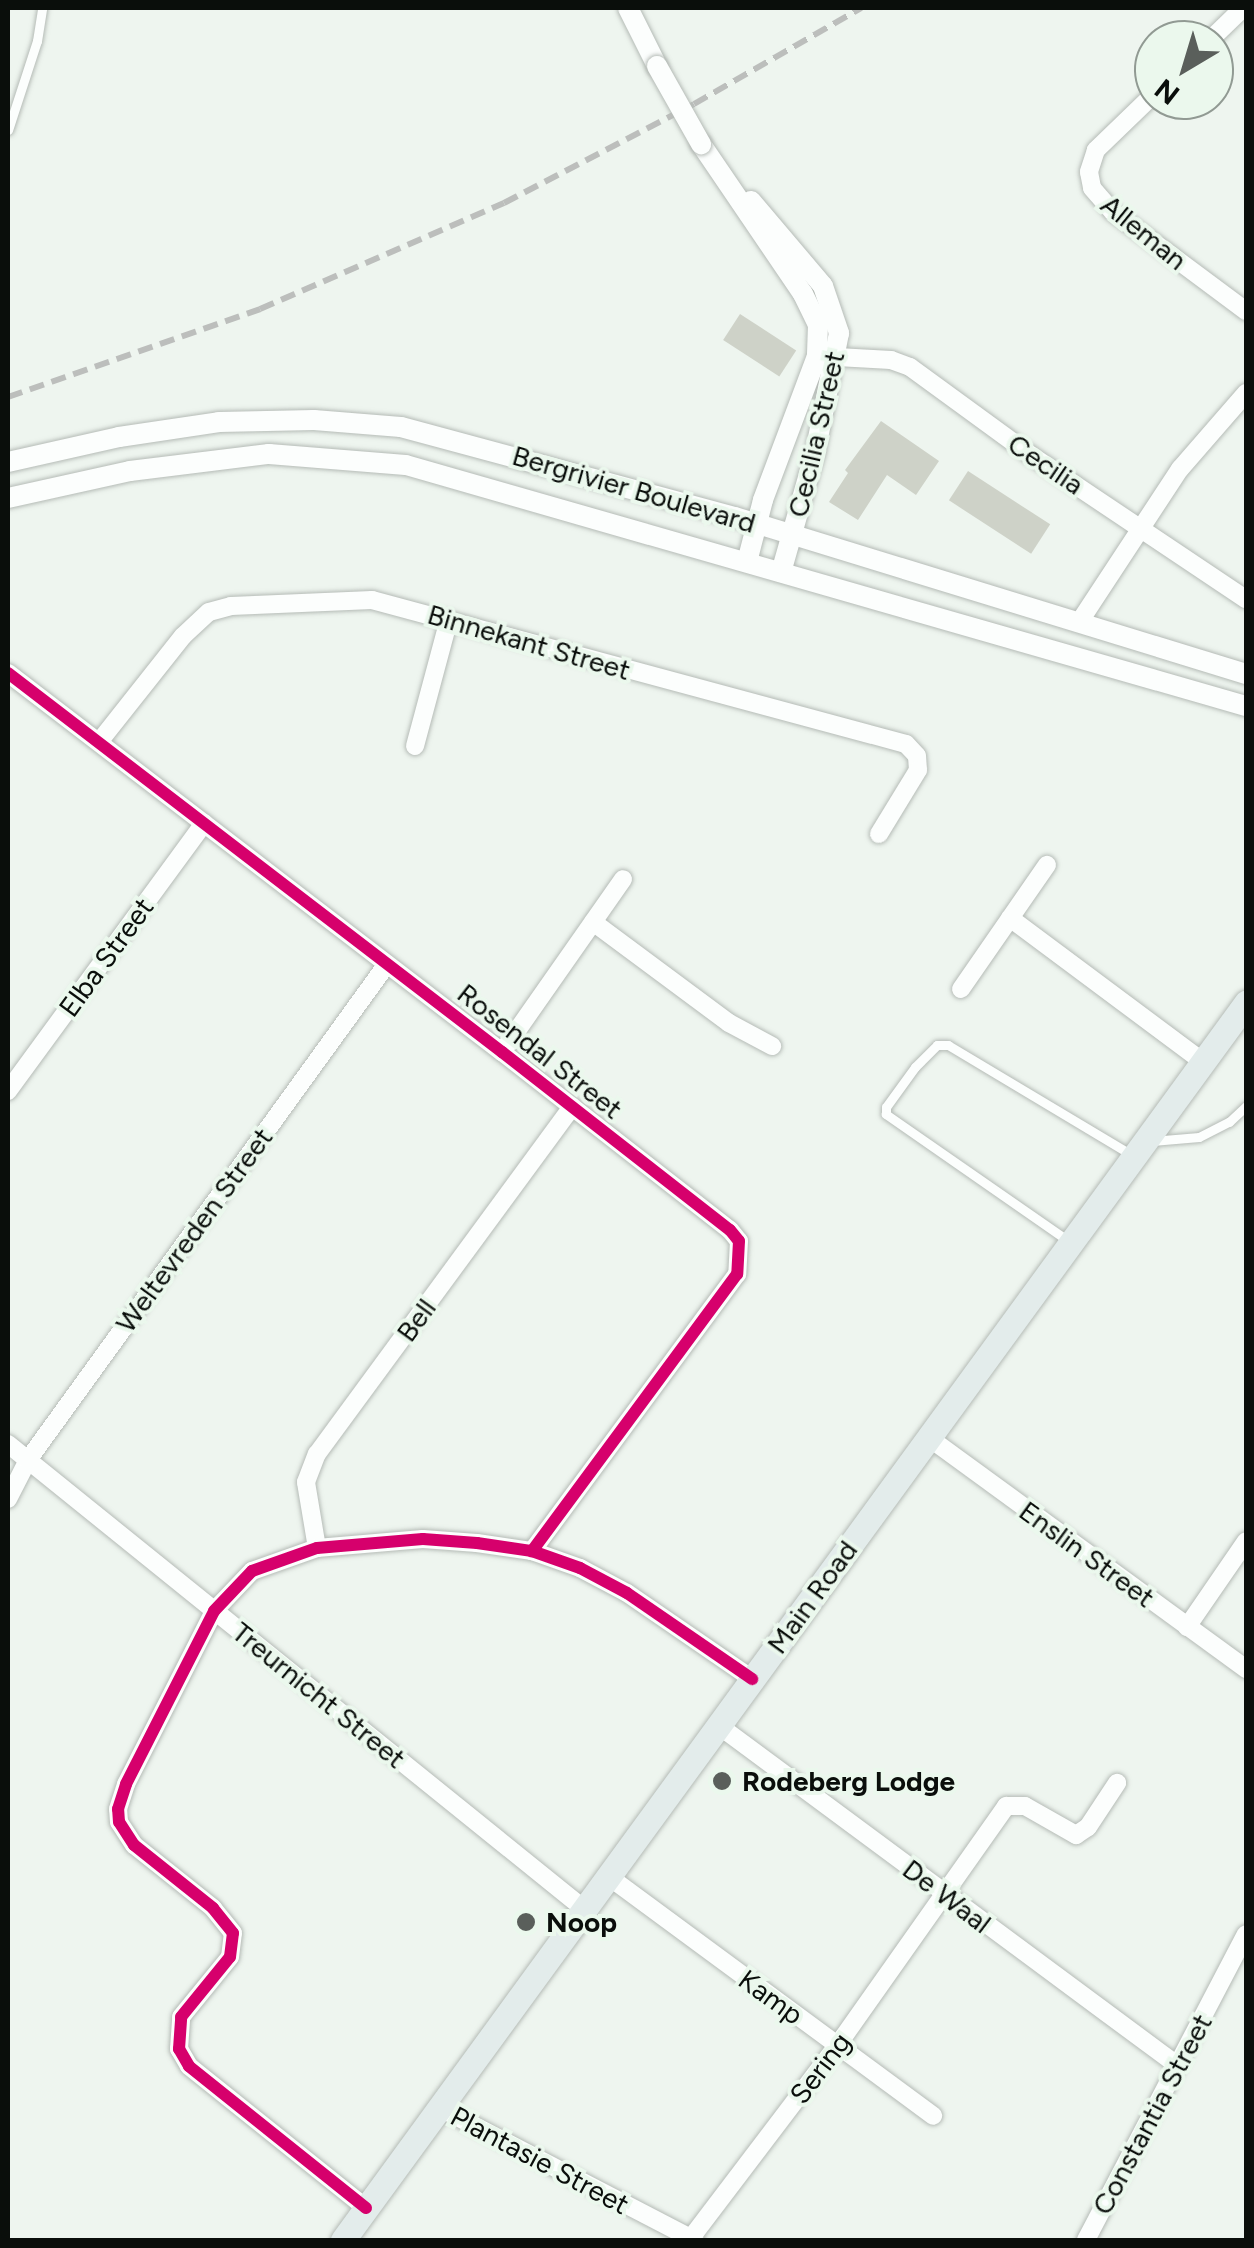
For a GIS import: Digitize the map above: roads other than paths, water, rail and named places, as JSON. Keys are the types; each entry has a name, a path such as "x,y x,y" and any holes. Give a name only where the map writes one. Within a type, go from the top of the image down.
{"main road":[{"name":"Main Road","path":"343,2240 1246,1003"}],"street":[{"name":"Cecilia Street","path":"628,8 656,66 706,152 803,294 818,325 817,356 747,562"},
{"name":"Alleman","path":"1134,113 1096,150 1089,172 1092,188 1113,212 1246,311"},
{"name":"Cecilia Street","path":"706,152 824,286 836,314 838,357 780,572"},
{"name":"Cecilia","path":"838,357 891,360 910,366 1032,456 1246,599"},
{"path":"1080,620 1140,526 1208,433 1246,393"},
{"name":"Bergrivier Boulevard","path":"8,462 201,424 357,422 498,450 1080,620 1246,674"},
{"name":"Bergrivier Boulevard","path":"8,498 175,463 270,454 364,458 443,474 1246,706"},
{"name":"Binnekant Street","path":"99,742 196,622 219,608 349,599 400,605 906,744 917,756 918,770 879,834"},
{"path":"414,746 448,619"},
{"name":"Rosendal Street","path":"11,685 99,742 730,1230 738,1241 741,1264 532,1551"},
{"name":"Elba Street","path":"8,1091 204,823"},
{"path":"961,989 1046,865"},
{"path":"502,1052 624,878"},
{"path":"1010,918 1204,1062"},
{"path":"593,922 729,1023 772,1046"},
{"name":"Weltevreden Street","path":"8,1499 28,1460 387,964"},
{"name":"Bell","path":"317,1548 306,1482 314,1461 572,1107"},
{"name":"Enslin Street","path":"928,1437 1246,1669"},
{"name":"Treurnicht Street","path":"8,1444 584,1909"},
{"path":"366,2208 189,2066 179,2049 180,2017 230,1957 233,1933 213,1908 134,1846 119,1822 118,1810 126,1784 214,1611 252,1571 317,1548 423,1539 532,1551 628,1593 752,1679"},
{"path":"1188,1627 1246,1541"},
{"name":"De Waal","path":"718,1725 1177,2065"},
{"name":"Sering","path":"693,2239 837,2046 1006,1806 1025,1806 1076,1835 1088,1828 1117,1783"},
{"name":"Kamp","path":"608,1876 933,2116"},
{"name":"Constantia Street","path":"1086,2240 1246,1934"},
{"name":"Plantasie Street","path":"438,2107 693,2239"}],"lane":[{"path":"8,130 36,41 42,8"},
{"path":"1069,1242 886,1114 886,1107 937,1044 948,1045 1139,1149 1198,1136 1229,1122 1246,1106"}],"railway":[{"path":"8,397 260,309 504,203 694,104 861,8"}],"place":[{"name":"Rodeberg Lodge","path":"722,1781"},
{"name":"Noop","path":"526,1922"}]}
